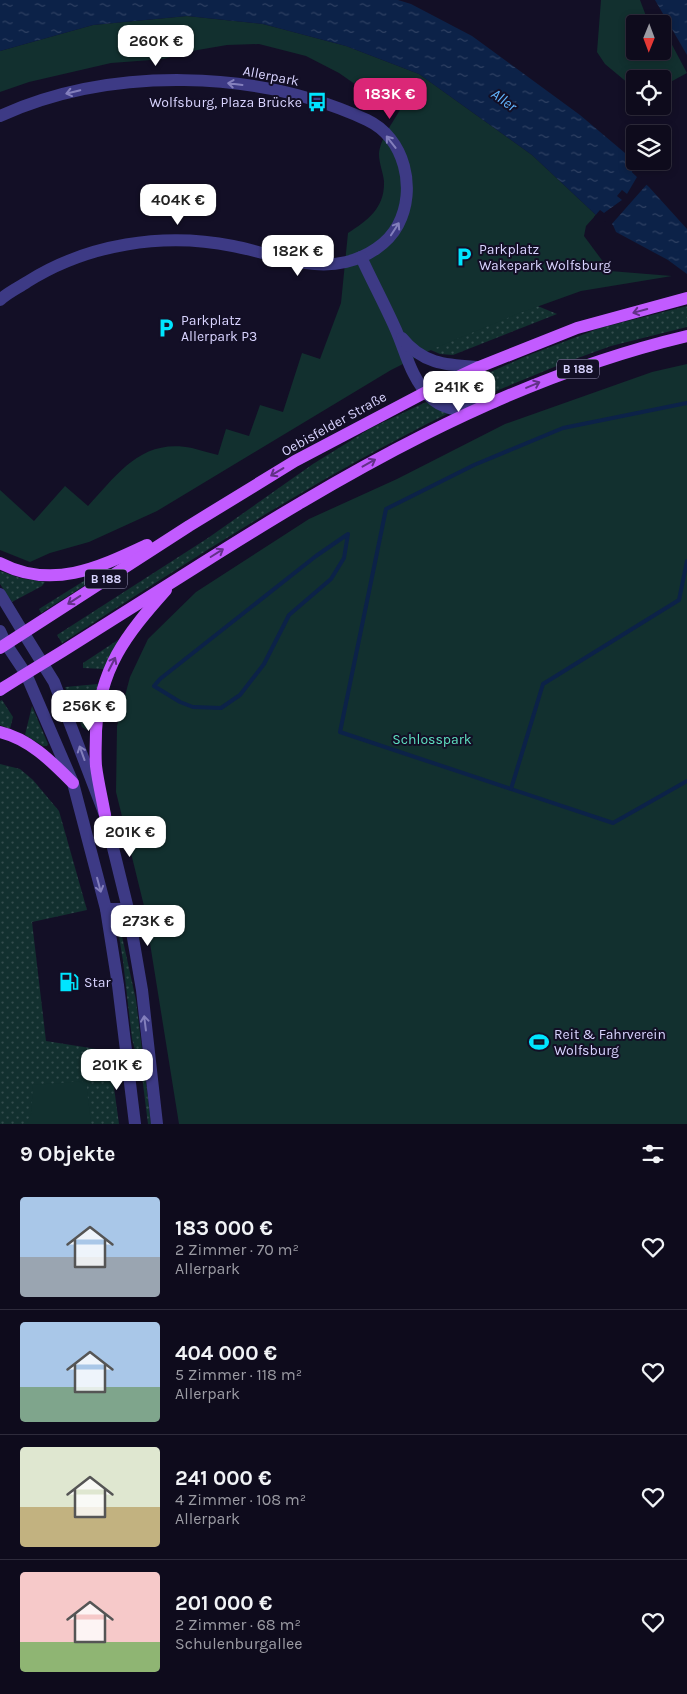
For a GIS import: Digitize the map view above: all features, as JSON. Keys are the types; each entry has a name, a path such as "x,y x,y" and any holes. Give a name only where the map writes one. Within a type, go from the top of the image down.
{"main road":[{"name":"Oebisfelder Straße","path":"24,632 189,526 295,462 426,392 577,328 687,298"},
{"name":"B 188","path":"0,690 326,486 383,455 472,411 548,379 616,356 687,336"},
{"path":"0,563 13,570 33,575 52,576 70,574 93,569 189,526"},
{"path":"105,815 96,764 96,740 98,711 106,676 123,643 176,579"},
{"name":"B 188","path":"3,646 24,632"},
{"path":"0,732 28,743 57,767 73,784"}],"street":[{"name":"Allerpark","path":"0,116 42,100 72,92 135,82 187,80 255,87 299,97 352,114 370,122 386,134 397,148 403,160 406,173 407,195 398,225 389,238 372,252 335,264 314,265 293,262 266,253 209,241 182,239 150,241 120,245 75,257 39,274 0,300"},
{"path":"361,257 396,331 414,377 430,398 450,408 472,411"},
{"path":"396,331 410,348 441,364 479,368"},
{"path":"426,392 441,393 474,402 494,402"},
{"path":"0,594 54,682 66,709 105,815 128,909 142,990 157,1124"},
{"path":"0,631 3,646 26,674 73,784 106,909 118,985 135,1124"},
{"path":"106,909 128,909"}],"green space":[{"path":"601,0 640,0 646,15 626,15 626,60 671,60 671,43 687,73 671,82 671,70 626,70 626,82 605,64 597,52"},
{"path":"187,16 263,24 346,46 419,74 532,155 596,215 586,226 584,236 610,271 672,276 581,291 517,314 435,348 391,370 157,511 89,542 50,553 30,562 0,550 0,490 34,521 65,486 88,506 121,471 132,461 145,454 158,448 174,446 192,448 218,455 226,429 249,436 260,405 283,412 302,353 320,359 341,303 348,233 374,212 382,199 384,181 379,157 380,148 401,108 372,96 339,73 306,56 259,44 227,45 186,52 164,59 111,63 29,82 0,92 0,51 93,25"},
{"path":"504,292 557,314 453,355 440,354 426,348"},
{"path":"687,306 687,327 611,346 484,396 464,396 448,391 524,357 600,328"},
{"name":"Schlosspark","path":"687,364 687,1124 179,1124 144,906 116,792 117,726 130,677 148,639 196,592 309,519 397,479 505,424 652,372"},
{"path":"426,402 449,413 349,466 252,522 62,643 57,635 208,538 313,464 371,428"},
{"path":"0,571 20,578 45,582 42,586 12,602 0,584"},
{"path":"95,574 98,574 98,577 41,613 39,609"},
{"path":"121,638 104,669 83,668 83,663"},
{"path":"98,684 92,726 87,730 82,727 65,687"},
{"path":"2,700 13,717 10,729 0,725 0,701"},
{"path":"32,706 48,744 47,746 43,746 25,735"},
{"path":"0,764 20,769 33,780 59,811 87,910 32,922 46,1041 109,1051 119,1124 0,1124"},
{"path":"116,918 118,918 136,1000 151,1124 148,1124 142,1076 132,1039"},
{"path":"86,1081 91,1124 26,1124 31,1114 33,1085"}],"water":[{"name":"Aller","path":"0,0 398,0 411,4 472,36 580,115 626,154 626,170 634,170 632,172 649,187 687,229 687,274 668,260 616,232 613,225 600,215 596,215 532,155 419,74 346,46 263,24 187,16 93,25 0,51"},
{"path":"655,0 687,0 687,55 671,28 671,15 664,15"}],"pier":[{"path":"636,170 635,172 648,183 610,226 599,217 594,217 600,210 604,213 622,200 617,196 622,190 627,194 637,177 632,172"}],"waterway":[{"path":"687,403 563,428 474,465 386,509 340,732 613,823 687,781"},
{"path":"348,534 344,558 331,579 289,615 264,664 240,695 221,708 193,707 180,702 154,686 160,679 316,556 348,534"},
{"path":"511,789 543,684 679,600 687,561"}],"place":[{"name":"Wolfsburg, Plaza Brücke","path":"317,102"},
{"name":"Parkplatz Wakepark Wolfsburg","path":"464,257"},
{"name":"Parkplatz Allerpark P3","path":"166,328"},
{"name":"Star","path":"69,982"},
{"name":"Reit & Fahrverein Wolfsburg","path":"539,1042"}]}
